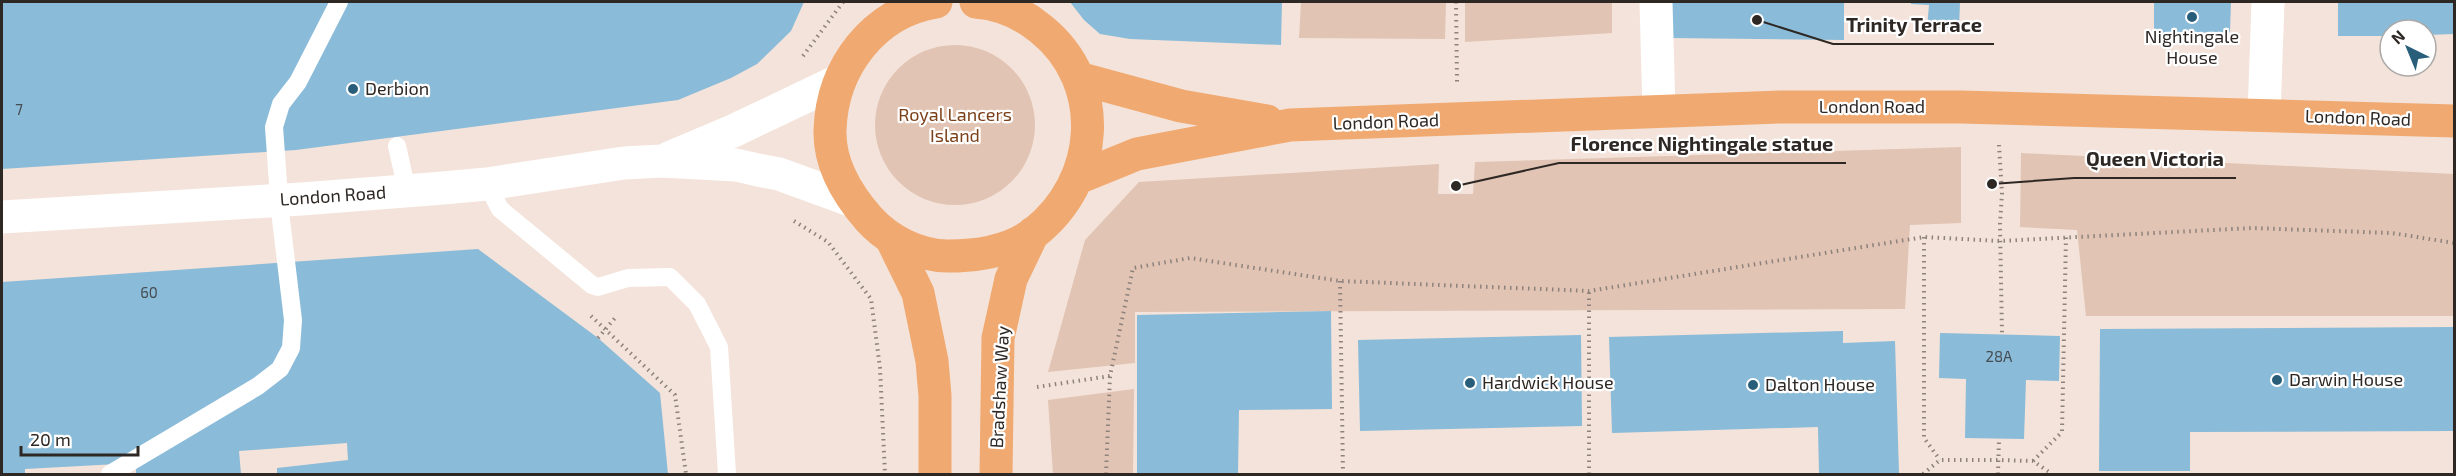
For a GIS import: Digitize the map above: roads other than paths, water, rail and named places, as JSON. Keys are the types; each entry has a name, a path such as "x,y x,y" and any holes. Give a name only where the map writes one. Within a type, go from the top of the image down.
{"main road":[{"path":"872,33 885,2"},
{"path":"936,2 908,10 872,33 858,48 838,81 830,130 831,144 843,183 853,201 875,226 894,242 924,252 946,256 992,252 1033,233 1059,209 1078,178 1087,147 1086,103 1078,78 1066,56 1027,11 976,2"},
{"name":"London Road","path":"1078,78 1181,106 1290,125"},
{"name":"London Road","path":"1078,178 1137,154 1290,125 1781,107 1997,108 2454,121"},
{"name":"Bradshaw Way","path":"996,474 998,338 1011,279 1033,233"},
{"path":"894,242 918,293 930,349 935,396 934,474"}],"street":[{"path":"1656,2 1659,111"},
{"path":"2265,115 2268,2"},
{"name":"London Road","path":"662,161 733,131 838,81"},
{"name":"London Road","path":"2,217 408,191 487,184 624,163 662,161 736,165 779,174 853,201"}],"lane":[{"path":"110,474 258,386 280,369 291,348 293,320 280,211 274,127 281,104 298,82 339,2"},
{"path":"397,146 408,191"},
{"path":"487,184 500,209 592,285 598,287 628,278 670,277 697,304 719,347 728,474"}],"place":[{"name":"Nightingale House","path":"2192,17"},
{"name":"Trinity Terrace","path":"1757,20"},
{"name":"Derbion","path":"353,89"},
{"name":"Queen Victoria","path":"1992,184"},
{"name":"Florence Nightingale statue","path":"1456,186"},
{"name":"Darwin House","path":"2277,380"},
{"name":"Hardwick House","path":"1470,383"},
{"name":"Dalton House","path":"1753,385"}],"park label":[{"name":"Royal Lancers Island","path":"955,125"}]}
